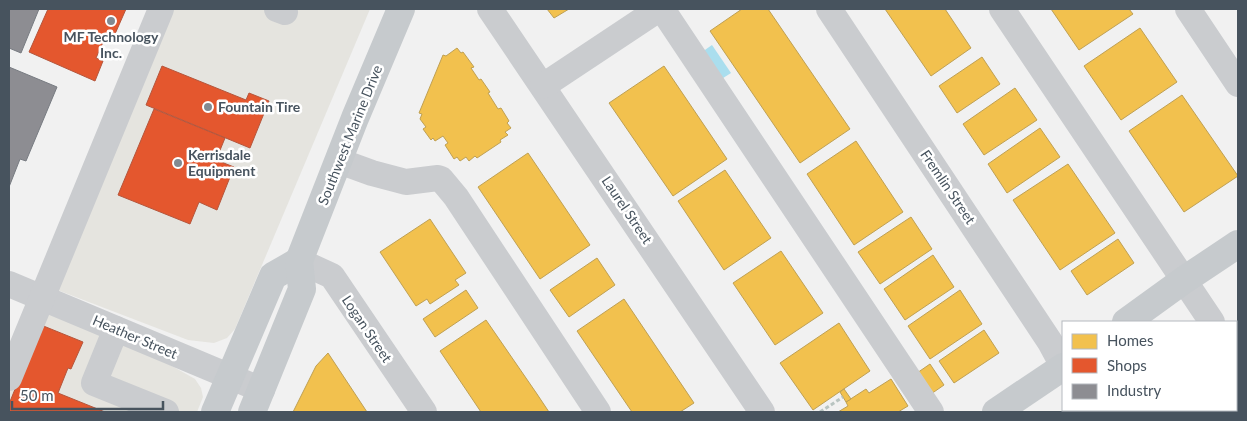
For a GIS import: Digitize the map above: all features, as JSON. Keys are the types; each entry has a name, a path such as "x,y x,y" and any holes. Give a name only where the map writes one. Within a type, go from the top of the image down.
{"main road":[{"name":"Southwest Marine Drive","path":"257,401 302,289 299,261 401,9"},
{"path":"1127,321 1238,244"},
{"path":"215,412 273,276 299,261"},
{"path":"996,412 1062,368"}],"street":[{"path":"9,378 161,9"},
{"name":"Laurel Street","path":"490,9 762,412"},
{"path":"543,86 661,9 931,412"},
{"name":"Fremlin Street","path":"829,9 1050,342 1062,365"},
{"path":"1002,9 1211,321"},
{"path":"1188,9 1238,84"},
{"path":"339,161 372,173 406,182 441,179 452,192 598,412"},
{"name":"Logan Street","path":"299,261 332,276 424,412"},
{"name":"Heather Street","path":"9,284 230,376 257,401"},
{"path":"116,329 94,382 166,412"}],"path":[{"path":"820,412 843,397"}],"shaded area":[{"path":"161,9 370,9 235,329 227,338 214,343 188,340 47,286"},
{"path":"38,304 172,366 195,379 201,388 203,397 197,412 9,412 9,378"}],"water":[{"path":"712,45 731,73 720,80 702,52"}],"building: Homes":[{"path":"547,9 569,9 554,18"},
{"path":"742,9 768,9 850,129 800,163 710,31"},
{"path":"885,9 945,9 971,48 931,76"},
{"path":"1051,9 1129,9 1133,14 1079,50"},
{"path":"1140,28 1177,82 1121,120 1084,66"},
{"path":"457,48 461,53 463,52 474,67 471,68 490,92 488,93 498,109 501,108 511,128 505,132 508,135 500,140 501,142 477,158 475,156 469,161 466,157 460,161 457,157 454,159 445,145 448,143 443,136 435,141 433,138 431,140 423,129 426,127 420,119 422,114 419,113 443,55 446,56"},
{"path":"982,57 1000,84 957,113 939,86"},
{"path":"664,66 727,159 673,196 609,103"},
{"path":"1015,88 1037,120 984,155 963,124"},
{"path":"1182,95 1238,176 1184,212 1129,131"},
{"path":"1040,128 1060,157 1007,193 988,164"},
{"path":"856,141 903,212 854,245 807,174"},
{"path":"528,153 590,245 540,279 478,187"},
{"path":"1068,164 1115,233 1060,270 1013,200"},
{"path":"725,170 771,238 724,270 678,201"},
{"path":"911,217 932,249 880,284 858,252"},
{"path":"430,219 466,273 455,280 459,285 430,304 427,299 416,306 380,252"},
{"path":"1118,239 1134,263 1087,295 1071,271"},
{"path":"781,251 823,313 775,345 733,283"},
{"path":"933,255 954,287 905,320 884,289"},
{"path":"597,258 615,285 569,317 550,290"},
{"path":"466,290 478,308 435,337 423,319"},
{"path":"960,290 982,324 930,359 908,326"},
{"path":"624,299 694,403 680,412 632,412 577,331"},
{"path":"486,320 549,412 481,412 440,351"},
{"path":"839,323 870,371 813,410 780,363"},
{"path":"984,330 999,353 954,383 939,361"},
{"path":"328,353 367,412 293,412 316,366"},
{"path":"930,364 944,385 931,394 917,373"},
{"path":"891,379 908,406 898,412 838,412 848,406 846,402 866,389 869,393"},
{"path":"844,389 851,399 846,402 840,392"},
{"path":"1143,411 1199,411 1197,412"}],"building: Shops":[{"path":"48,9 126,9 115,34 108,31 96,58 103,61 95,81 29,52"},
{"name":"Fountain Tire","path":"162,66 246,100 249,93 269,101 250,148 146,105"},
{"name":"Kerrisdale Equipment","path":"154,109 225,138 216,160 234,167 217,210 199,202 190,224 118,195"},
{"path":"41,325 83,342 71,369 68,368 58,393 105,412 9,412 9,404"}],"building: Industry":[{"path":"9,9 39,9 21,53 9,48"},
{"path":"9,67 57,87 26,161 20,159 9,187"}],"place":[{"name":"MF Technology Inc.","path":"111,21"},
{"name":"Fountain Tire","path":"208,107"},
{"name":"Kerrisdale Equipment","path":"178,163"}]}
